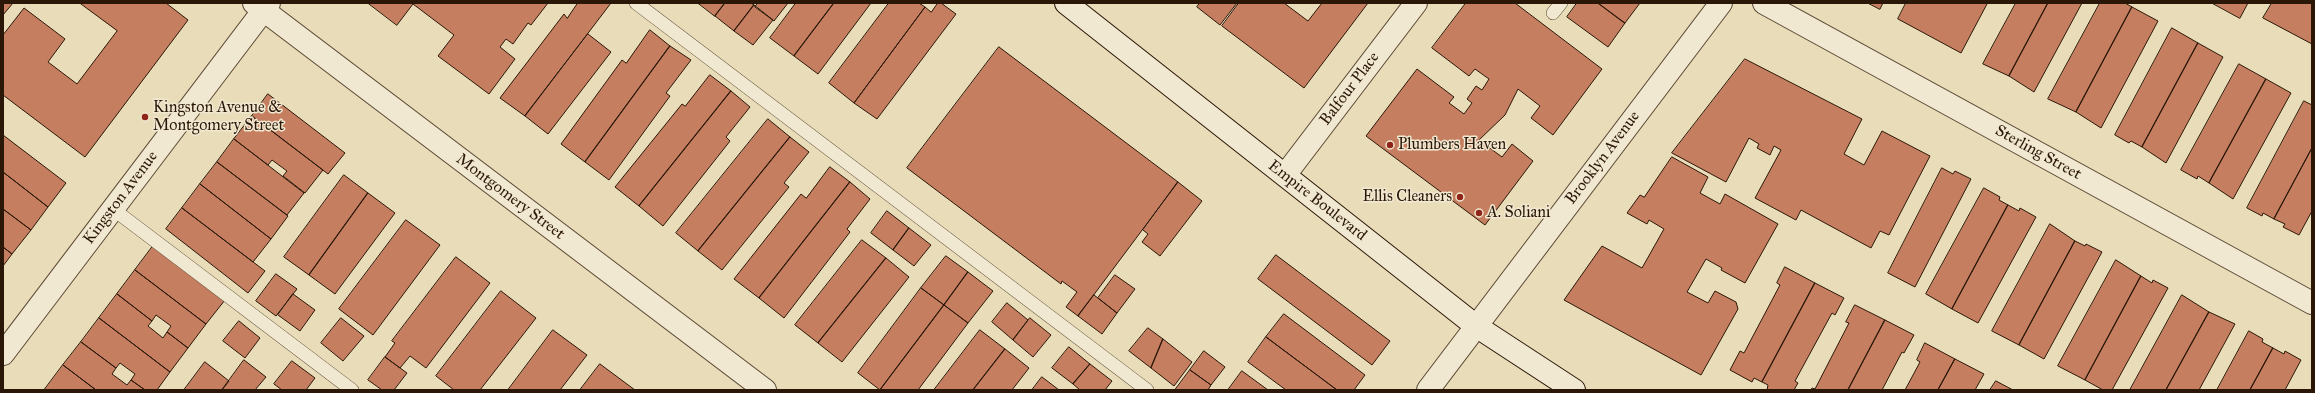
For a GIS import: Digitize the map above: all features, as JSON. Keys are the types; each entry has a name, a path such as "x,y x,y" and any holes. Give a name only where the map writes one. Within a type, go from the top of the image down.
{"street":[{"name":"Empire Boulevard","path":"1066,3 1476,326 1574,390"},
{"name":"Balfour Place","path":"1285,175 1416,3"},
{"name":"Brooklyn Avenue","path":"1428,390 1721,3"},
{"name":"Sterling Street","path":"1764,3 2312,303"},
{"name":"Kingston Avenue","path":"3,354 113,209 262,5"},
{"name":"Montgomery Street","path":"262,5 765,390"}],"lane":[{"path":"636,3 1147,390"},
{"path":"113,209 352,390"}],"building":[{"path":"3,3 13,3 3,15"},
{"path":"80,3 166,3 188,20 85,157 3,95 3,35 24,8 65,39 48,62 77,84 117,31"},
{"path":"368,3 548,3 531,25 528,23 513,44 506,39 500,47 515,59 489,94 438,56 454,35 413,4 397,25"},
{"path":"578,3 611,3 525,116 500,98 564,14 567,18"},
{"path":"698,3 725,3 715,16"},
{"path":"725,3 751,3 754,5 734,31 715,16"},
{"path":"758,3 788,3 774,21 755,7"},
{"path":"796,3 834,3 794,56 770,38"},
{"path":"834,3 871,3 818,74 794,56"},
{"path":"889,3 919,3 925,7 854,103 829,83"},
{"path":"938,3 941,3 956,14 877,119 854,103 925,7 931,12"},
{"path":"1200,3 1237,3 1220,25 1197,7"},
{"path":"1239,3 1284,3 1308,21 1322,3 1368,3 1304,88 1222,26"},
{"path":"1466,3 1515,3 1602,69 1553,135 1531,118 1540,106 1518,89 1505,115 1479,140 1502,157 1512,144 1533,161 1485,225 1366,136 1417,69 1454,97 1449,103 1464,114 1472,103 1467,99 1476,86 1482,90 1489,79 1475,69 1469,76 1432,48"},
{"path":"1577,3 1598,3 1625,23 1608,47 1567,17"},
{"path":"1598,3 1640,3 1625,23"},
{"path":"1868,3 1883,3 1880,9"},
{"path":"1906,3 1987,4 1961,53 1898,19"},
{"path":"2016,3 2048,3 2009,76 1983,64"},
{"path":"2048,3 2082,3 2034,92 2009,76"},
{"path":"2100,3 2125,3 2132,7 2076,112 2048,99"},
{"path":"2212,3 2248,3 2240,18"},
{"path":"2272,3 2312,3 2312,44 2263,18"},
{"path":"754,5 773,20 753,45 734,31"},
{"path":"2132,7 2158,21 2101,128 2076,112"},
{"path":"2172,28 2198,43 2142,147 2131,141 2129,143 2115,135"},
{"path":"650,30 670,46 585,162 561,144 622,60 626,63"},
{"path":"588,34 611,52 548,134 525,116"},
{"path":"2198,43 2223,57 2166,163 2142,147"},
{"path":"670,46 691,60 666,93 670,96 609,180 585,162"},
{"path":"999,47 1178,182 1078,316 1066,307 1077,292 1062,281 1061,284 907,168"},
{"path":"1745,59 1862,119 1844,154 1864,165 1882,131 1930,156 1889,235 1880,231 1871,248 1801,210 1796,220 1755,198 1781,150 1774,146 1770,155 1757,148 1759,144 1749,138 1726,182 1672,153"},
{"path":"2239,64 2266,79 2209,183 2198,176 2197,179 2181,170"},
{"path":"710,75 731,91 639,206 615,187 682,104 685,106"},
{"path":"2266,79 2291,93 2233,199 2209,183"},
{"path":"731,91 750,107 726,137 730,141 663,226 639,206"},
{"path":"268,94 345,153 328,174 252,116"},
{"path":"2304,101 2312,105 2312,148 2274,219 2263,213 2262,216 2247,208"},
{"path":"252,116 323,170 305,193 283,176 287,171 272,160 268,165 234,139"},
{"path":"768,119 790,137 698,251 676,233"},
{"path":"3,135 66,183 48,207 3,172"},
{"path":"790,137 809,152 784,183 789,187 722,270 698,251"},
{"path":"234,139 304,193 287,215 217,162"},
{"path":"2312,148 2312,211 2299,235 2283,227 2285,224 2274,219"},
{"path":"1672,157 1708,177 1700,193 1720,204 1725,194 1778,224 1745,283 1721,270 1722,268 1706,259 1687,292 1708,303 1715,291 1736,302 1738,309 1701,375 1564,300 1602,246 1642,268 1664,229 1649,220 1647,224 1627,213 1640,195 1644,197"},
{"path":"217,162 288,216 271,239 200,184"},
{"path":"830,167 850,182 759,298 734,279 801,194 806,198"},
{"path":"1942,168 1953,174 1955,171 1971,179 1915,287 1888,273"},
{"path":"3,172 48,207 31,230 3,209"},
{"path":"344,175 368,193 309,275 284,257"},
{"path":"850,182 870,199 847,229 850,232 784,318 759,298"},
{"path":"1178,182 1202,201 1160,256 1142,242 1148,234 1143,230"},
{"path":"200,184 271,239 253,262 182,208"},
{"path":"1984,188 2000,197 1999,200 2008,205 1952,309 1926,294"},
{"path":"368,193 395,213 335,294 309,275"},
{"path":"2008,205 2019,211 2020,208 2036,217 1978,323 1952,309"},
{"path":"182,208 265,271 248,293 166,229"},
{"path":"3,209 31,230 12,254 3,247"},
{"path":"887,211 909,228 893,250 871,233"},
{"path":"406,220 440,245 373,335 339,309"},
{"path":"2050,224 2075,241 2019,345 1992,331"},
{"path":"909,228 931,245 914,266 893,250"},
{"path":"862,240 886,258 818,343 795,325"},
{"path":"2075,241 2085,246 2086,244 2102,252 2044,359 2019,345"},
{"path":"153,246 225,300 206,324 135,270"},
{"path":"3,247 12,254 3,266"},
{"path":"1276,255 1390,341 1372,365 1258,279"},
{"path":"946,256 968,272 944,305 921,288"},
{"path":"456,257 490,283 426,368 410,356 400,368 385,357 395,343 392,341"},
{"path":"886,258 909,277 842,362 818,343"},
{"path":"2116,260 2141,276 2085,380 2058,366"},
{"path":"1785,267 1815,283 1762,382 1754,378 1752,382 1730,370 1740,351 1744,353 1780,285 1777,283"},
{"path":"135,270 206,324 188,348 167,332 171,326 156,315 152,321 117,294"},
{"path":"968,272 993,291 968,323 944,305"},
{"path":"276,274 297,289 276,316 256,301"},
{"path":"1115,275 1135,289 1117,313 1098,298"},
{"path":"2141,276 2152,283 2153,280 2168,288 2112,390 2103,390 2085,380"},
{"path":"1815,283 1844,298 1835,315 1832,313 1795,381 1798,383 1794,390 1767,390 1768,385 1762,382"},
{"path":"921,288 944,305 880,390 858,373"},
{"path":"501,291 536,318 480,390 454,390 436,376"},
{"path":"117,294 152,321 148,326 163,338 167,332 188,348 170,372 99,318"},
{"path":"293,294 315,310 300,331 278,315"},
{"path":"1094,295 1117,313 1102,334 1078,316"},
{"path":"2182,295 2209,312 2166,390 2130,390"},
{"path":"1007,303 1028,320 1013,340 992,322"},
{"path":"944,305 968,323 918,390 880,390"},
{"path":"1855,305 1885,320 1848,390 1811,390 1812,388 1815,389 1849,323 1846,322"},
{"path":"2209,312 2235,324 2199,390 2166,390"},
{"path":"1284,314 1365,375 1354,390 1337,390 1266,337"},
{"path":"99,318 170,372 157,390 145,390 131,380 135,374 120,363 116,368 81,342"},
{"path":"341,318 364,336 343,361 321,343"},
{"path":"1030,318 1051,335 1033,357 1013,340"},
{"path":"1885,320 1914,335 1904,353 1902,352 1882,390 1848,390"},
{"path":"239,321 260,338 245,358 223,341"},
{"path":"1148,328 1163,339 1151,368 1129,351"},
{"path":"553,330 587,355 560,390 508,390"},
{"path":"980,330 1005,349 973,390 934,390"},
{"path":"2249,331 2263,339 2262,342 2273,348 2250,390 2217,390"},
{"path":"1266,337 1337,390 1286,390 1248,362"},
{"path":"1163,339 1192,362 1174,386 1151,368"},
{"path":"81,342 116,368 112,374 127,385 131,380 145,390 96,390 63,365"},
{"path":"1925,343 1955,359 1938,390 1905,390 1920,362 1917,360"},
{"path":"1069,347 1090,364 1073,384 1052,368"},
{"path":"2273,348 2284,354 2285,351 2301,360 2285,390 2250,390"},
{"path":"1005,349 1029,368 1012,390 973,390"},
{"path":"1204,351 1225,367 1211,385 1190,370"},
{"path":"385,357 407,373 394,390 382,390 368,380"},
{"path":"1955,359 1984,374 1975,390 1938,390"},
{"path":"244,360 266,377 255,390 222,390"},
{"path":"292,361 315,378 306,390 282,390 274,384"},
{"path":"205,362 229,381 222,390 184,390"},
{"path":"600,364 635,390 580,390"},
{"path":"1090,364 1112,381 1105,390 1080,390 1073,384"},
{"path":"63,365 96,390 45,389"},
{"path":"1190,370 1211,385 1208,390 1175,390"},
{"path":"1242,371 1268,390 1228,390"},
{"path":"1042,377 1059,390 1032,390"},
{"path":"1996,381 2013,390 1990,390"}],"place":[{"name":"Kingston Avenue & Montgomery Street","path":"145,117"},
{"name":"Plumbers Haven","path":"1390,145"},
{"name":"Ellis Cleaners","path":"1460,197"},
{"name":"A. Soliani","path":"1479,213"}]}
